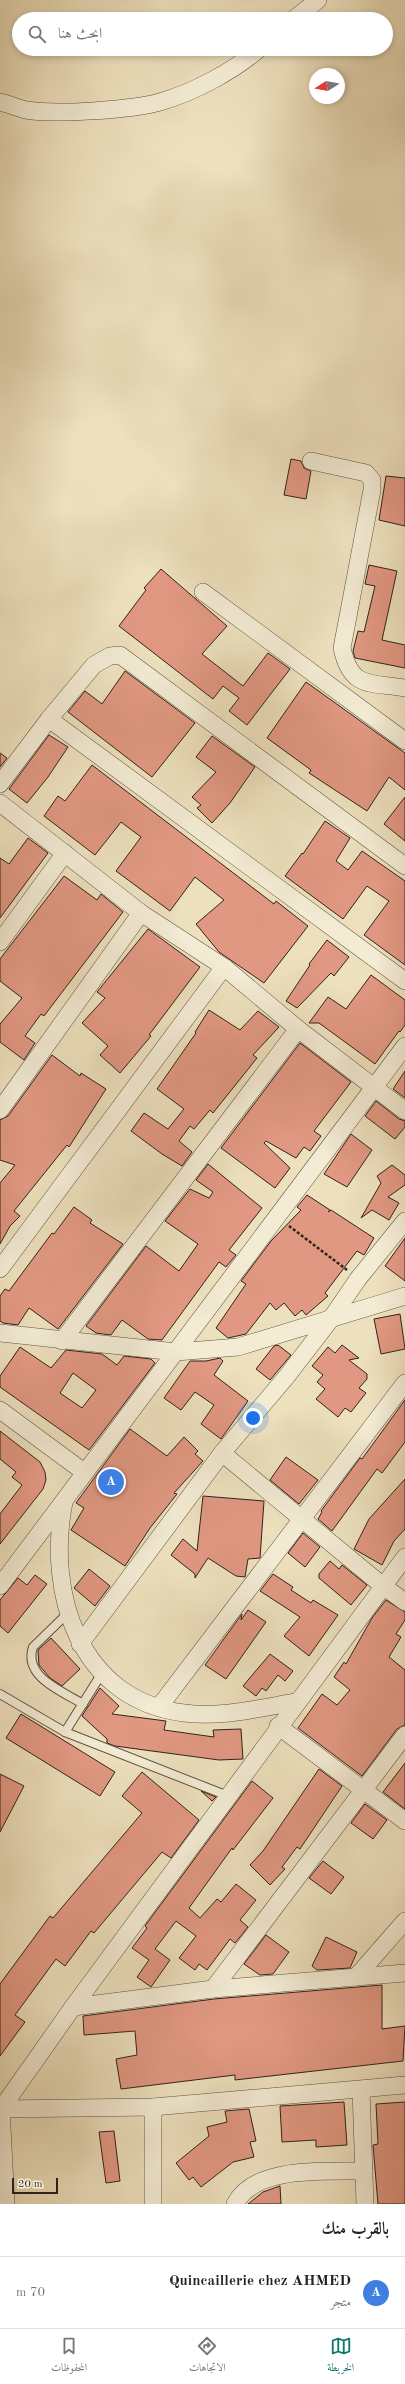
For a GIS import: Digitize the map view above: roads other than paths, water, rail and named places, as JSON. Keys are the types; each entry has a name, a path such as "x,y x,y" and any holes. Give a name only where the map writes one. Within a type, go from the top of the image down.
{"street":[{"path":"303,12 318,0"},
{"path":"0,102 26,110 67,111 129,107 160,102 225,73 246,61 251,56"},
{"path":"311,461 366,473 372,480 372,490 342,648 350,674 357,679 405,688"},
{"path":"203,592 405,741"},
{"path":"0,784 49,719 94,665 110,656 120,655 405,866"},
{"path":"49,719 405,981"},
{"path":"0,803 142,912 224,967 298,1029 405,1111"},
{"path":"0,942 65,853"},
{"path":"0,1110 142,912"},
{"path":"0,1269 224,967"},
{"path":"62,1341 298,1029"},
{"path":"0,1586 405,1046"},
{"path":"80,1644 222,1453 287,1376 330,1320 358,1279 405,1221"},
{"path":"0,1332 62,1341 176,1352 238,1347 405,1296"},
{"path":"159,1707 405,1383"},
{"path":"0,1410 84,1472"},
{"path":"222,1453 301,1520 405,1602"},
{"path":"65,1498 59,1543 61,1582 68,1612 80,1644 102,1673 123,1692 149,1704 184,1713 221,1713 296,1702"},
{"path":"6,2204 1,2109 73,2007 278,1726 405,1557"},
{"path":"278,1726 405,1821"},
{"path":"214,1989 405,1735"},
{"path":"356,1977 405,1921"},
{"path":"73,2007 214,1989 405,1973"},
{"path":"1,2109 153,2107 405,2086"},
{"path":"361,2090 365,2204"},
{"path":"153,2107 153,2204"},
{"path":"235,2204 245,2190 268,2179 298,2173 364,2171"}],"lane":[{"path":"68,1612 33,1647 30,1655 31,1663 41,1678 83,1704"},
{"path":"65,1732 102,1673"},
{"path":"0,1694 65,1732 228,1796"}],"place":[{"name":"Quincaillerie chez AHMED","path":"111,1482"}]}
